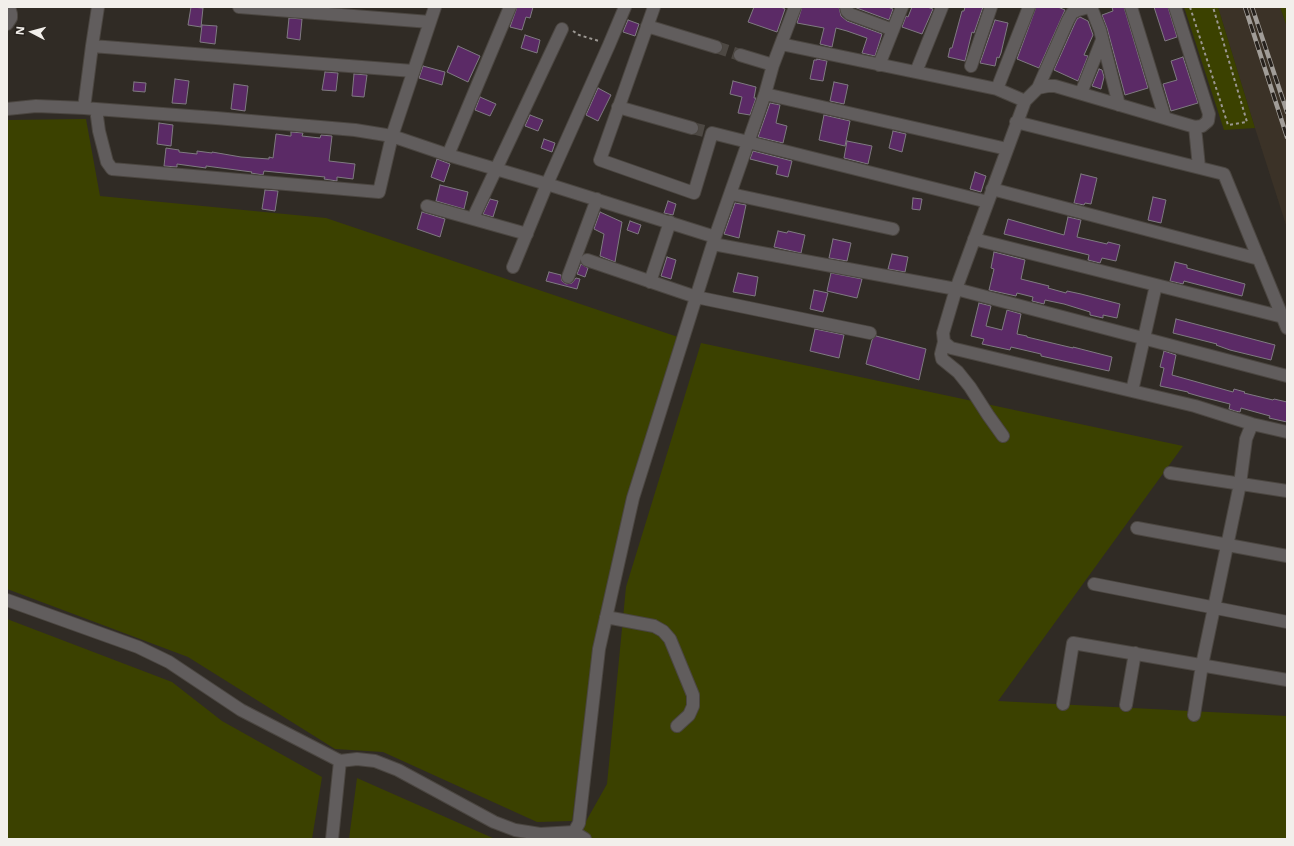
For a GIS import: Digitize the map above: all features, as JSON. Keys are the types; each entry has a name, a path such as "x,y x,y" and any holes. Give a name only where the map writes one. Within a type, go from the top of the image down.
{"street":[{"path":"7,24 12,14 9,7"},
{"path":"84,108 98,7"},
{"path":"239,7 430,22"},
{"path":"96,109 99,131 107,162 112,169 379,192 392,136 434,7"},
{"path":"448,155 510,7"},
{"path":"513,267 547,184 625,7"},
{"path":"654,7 600,160 694,193 712,133 988,202"},
{"path":"574,832 579,823 599,649 633,498 714,240 795,7"},
{"path":"846,7 850,14 893,30"},
{"path":"879,64 902,7"},
{"path":"916,72 942,7"},
{"path":"971,66 991,7"},
{"path":"997,89 1029,7"},
{"path":"1003,436 970,387 958,372 942,359 941,354 944,342 943,334 956,289 1024,101 1038,88 1068,20 1072,14 1078,10 1090,7 1098,24 1119,105"},
{"path":"1131,7 1165,118"},
{"path":"1038,88 1055,86 1195,127 1202,126 1208,121 1209,114 1175,7"},
{"path":"647,26 716,47"},
{"path":"473,218 562,29"},
{"path":"1081,94 1102,40"},
{"path":"781,44 997,89 1024,101"},
{"path":"92,46 413,70"},
{"path":"740,55 774,65"},
{"path":"765,94 1006,149"},
{"path":"7,109 36,106 84,108 355,130 392,136 448,155 496,168 670,222 714,240 956,289 1287,376"},
{"path":"618,107 692,128"},
{"path":"1016,122 1224,174 1285,322"},
{"path":"1195,127 1199,167"},
{"path":"992,190 1259,259"},
{"path":"731,194 893,229"},
{"path":"568,277 597,199"},
{"path":"427,206 527,234"},
{"path":"650,282 670,222"},
{"path":"974,239 1156,285 1285,322"},
{"path":"586,260 696,297 870,333"},
{"path":"1132,391 1156,285"},
{"path":"944,342 951,348 1194,406 1252,424 1287,432"},
{"path":"1194,715 1202,665 1240,484 1246,439 1252,424"},
{"path":"1170,473 1287,491"},
{"path":"1136,528 1287,556"},
{"path":"1094,584 1287,622"},
{"path":"7,600 138,647 169,662 241,710 340,761 357,759 375,761 398,770 494,822 515,830 540,834 574,832 585,839"},
{"path":"606,616 654,626 663,631 670,639 693,695 693,706 689,715 677,726"},
{"path":"1063,704 1073,643 1287,680"},
{"path":"1126,705 1135,653"},
{"path":"332,839 340,761"}],"path":[{"path":"1190,7 1228,125 1247,122 1213,7"},
{"path":"562,29 570,29 579,35 609,45"}],"shaded area":[{"path":"1218,7 1280,7 1287,27 1287,228 1255,128"}],"green space":[{"path":"1184,7 1218,7 1255,128 1224,130"},
{"path":"1280,7 1287,7 1287,27"},
{"path":"86,119 100,196 326,218 678,337 597,630 572,821 537,822 383,752 335,749 188,657 7,589 7,120"},
{"path":"701,343 1183,446 998,701 1287,716 1287,839 576,839 607,784 626,587"},
{"path":"7,619 172,682 222,721 322,777 312,839 7,839"},
{"path":"357,778 495,839 349,839"}],"building":[{"path":"191,7 203,8 201,27 188,25"},
{"path":"517,7 533,7 530,18 526,17 522,30 510,27"},
{"path":"754,7 781,7 785,9 777,32 748,22"},
{"path":"802,7 839,7 841,16 847,21 882,34 875,56 862,53 867,38 836,28 832,47 820,44 824,28 797,23"},
{"path":"854,7 888,7 893,9 889,20"},
{"path":"912,7 927,7 933,9 922,34 902,27 906,16 908,17"},
{"path":"965,7 983,7 974,33 972,32 965,61 948,57 950,48 952,48 962,11 964,11"},
{"path":"1036,7 1058,7 1065,10 1039,68 1017,59"},
{"path":"1112,7 1124,7 1148,88 1125,95 1107,28 1102,15 1113,11"},
{"path":"1154,7 1168,7 1177,37 1165,41"},
{"path":"1080,17 1088,21 1093,35 1084,55 1088,56 1078,81 1054,70 1075,23"},
{"path":"289,18 302,19 300,40 287,38"},
{"path":"628,20 639,24 635,36 623,32"},
{"path":"995,20 1008,23 1001,53 999,58 997,57 995,66 980,63"},
{"path":"202,25 217,26 215,44 200,42"},
{"path":"525,35 540,40 537,53 521,48"},
{"path":"458,46 480,56 468,82 447,72"},
{"path":"1183,57 1198,103 1171,111 1163,84 1177,80 1171,61"},
{"path":"817,59 827,61 823,81 810,79 814,60"},
{"path":"423,66 445,72 442,85 419,78"},
{"path":"1099,69 1102,70 1104,77 1101,89 1092,86"},
{"path":"325,72 338,73 336,91 322,90"},
{"path":"354,74 367,75 364,97 352,96"},
{"path":"175,79 189,81 186,104 172,103"},
{"path":"733,81 756,87 754,98 756,98 750,115 738,113 742,97 730,94"},
{"path":"134,82 146,83 145,92 133,91"},
{"path":"834,82 848,85 844,104 830,101"},
{"path":"234,84 248,86 245,111 231,109"},
{"path":"598,88 611,95 598,121 586,115"},
{"path":"480,97 496,104 490,116 475,110"},
{"path":"770,103 780,105 776,123 787,126 783,143 758,137"},
{"path":"530,115 543,120 538,131 525,126"},
{"path":"824,115 850,121 845,146 819,140"},
{"path":"159,123 173,125 171,146 157,144"},
{"path":"893,131 906,134 902,152 889,148"},
{"path":"291,132 303,133 302,136 320,138 321,135 332,136 329,161 355,164 353,179 337,177 337,181 324,179 325,177 264,171 263,175 251,173 252,172 206,166 206,168 177,164 177,167 164,166 166,148 179,150 179,152 197,154 197,151 241,157 273,158 276,134 291,136"},
{"path":"544,139 555,143 552,152 541,148"},
{"path":"847,141 872,146 868,164 844,158"},
{"path":"753,151 792,161 788,177 776,174 778,166 750,159"},
{"path":"437,159 450,164 444,182 431,177"},
{"path":"975,172 986,176 981,192 970,189"},
{"path":"1081,174 1097,178 1091,204 1085,203 1084,205 1074,203"},
{"path":"440,185 468,192 464,209 436,201"},
{"path":"265,190 278,191 275,211 262,209"},
{"path":"1153,197 1166,200 1161,223 1148,220"},
{"path":"913,198 922,199 920,210 912,209"},
{"path":"490,199 498,201 493,217 483,214"},
{"path":"668,201 676,204 673,215 664,213"},
{"path":"735,203 746,205 739,238 724,234"},
{"path":"422,212 445,219 440,237 417,229"},
{"path":"600,212 622,222 615,262 600,256 604,234 594,229"},
{"path":"1068,217 1081,220 1077,237 1107,244 1108,242 1120,245 1116,261 1102,258 1100,263 1088,260 1089,255 1004,234 1008,219 1064,235"},
{"path":"630,221 641,225 638,234 627,230"},
{"path":"778,231 787,233 788,231 805,235 801,253 774,247"},
{"path":"833,239 851,243 847,261 829,258"},
{"path":"994,252 1025,260 1021,279 1049,286 1048,288 1066,293 1067,291 1120,304 1117,318 1103,315 1103,318 1090,315 1090,312 1045,300 1044,304 1032,301 1033,297 1017,293 1016,296 989,290 994,269 991,268"},
{"path":"892,254 908,257 905,272 888,269"},
{"path":"667,257 676,260 671,279 661,276"},
{"path":"1175,262 1187,265 1187,268 1245,284 1242,296 1184,281 1183,284 1170,281"},
{"path":"581,264 588,268 585,277 577,274"},
{"path":"549,272 561,275 562,281 566,284 572,283 576,278 580,279 577,289 546,281"},
{"path":"738,273 758,277 755,296 733,292"},
{"path":"831,273 862,279 857,298 827,291"},
{"path":"814,290 828,293 823,312 810,309"},
{"path":"979,303 991,306 986,326 1002,330 1007,310 1021,314 1017,334 1112,357 1109,371 1041,356 1041,354 1011,347 1010,350 982,344 984,339 971,336"},
{"path":"1176,319 1275,345 1271,360 1230,350 1216,345 1217,344 1173,333"},
{"path":"815,329 844,335 839,358 810,351"},
{"path":"876,336 926,349 919,380 866,364 872,340"},
{"path":"1164,351 1176,355 1172,375 1233,392 1234,389 1245,392 1244,393 1287,402 1287,422 1269,418 1270,416 1241,408 1240,412 1235,411 1229,409 1230,404 1160,386 1164,368 1160,367"}],"tunnel":[{"path":"716,47 740,55"},
{"path":"692,128 712,133"}],"railway":[{"path":"1245,7 1287,137"},
{"path":"1252,7 1287,112"}]}
